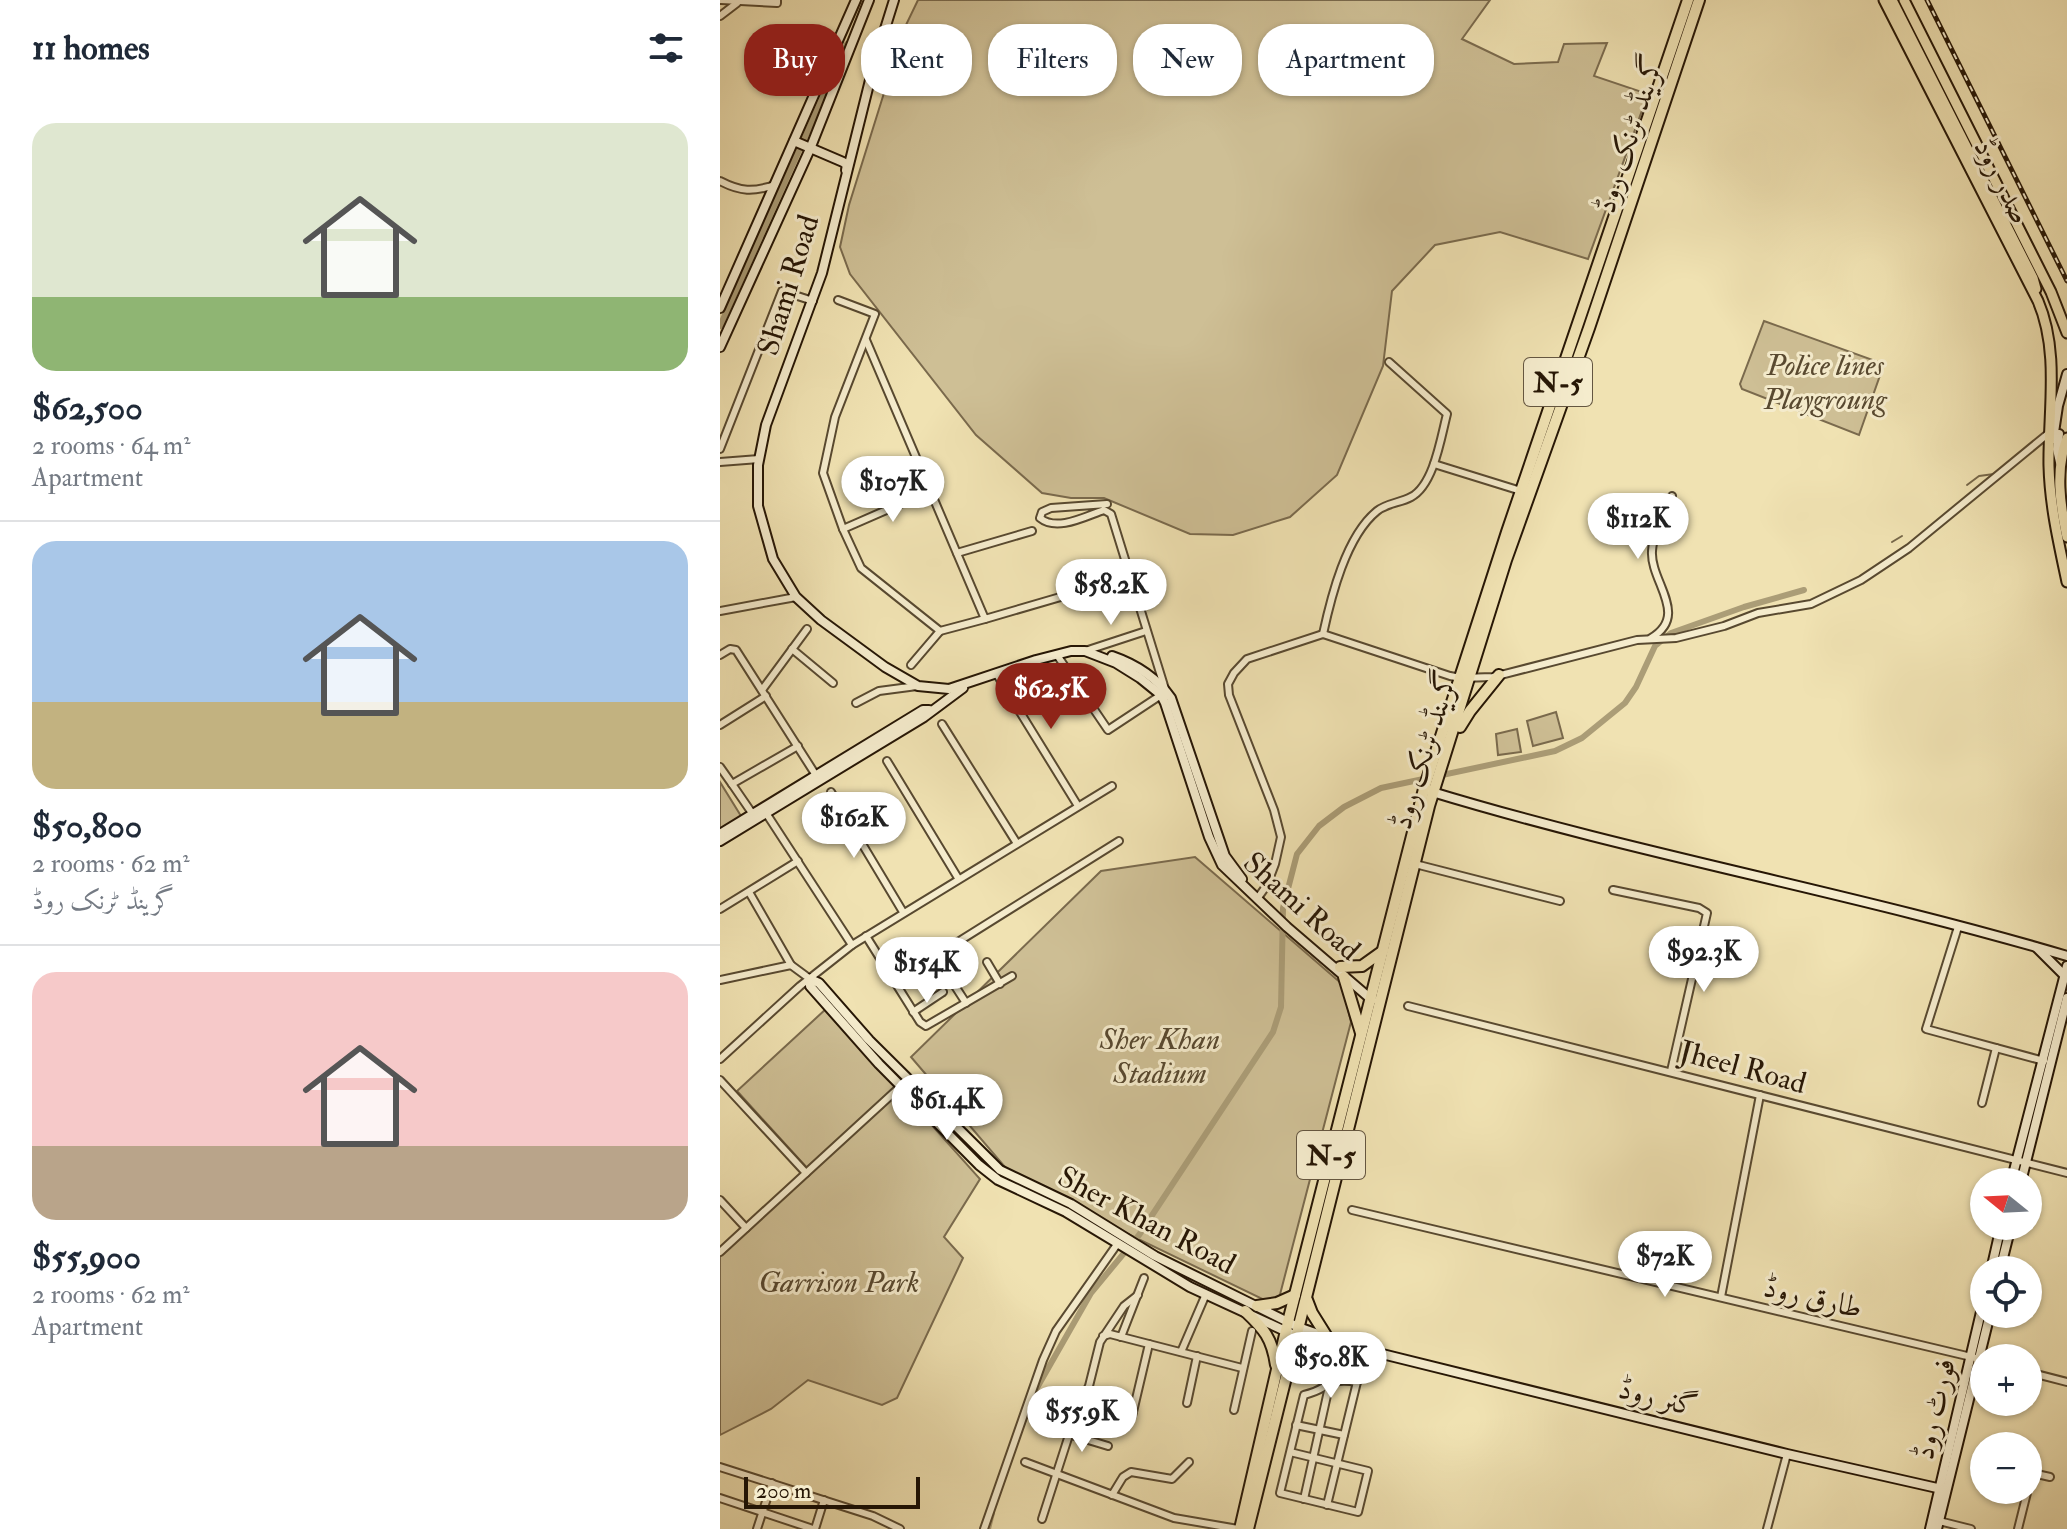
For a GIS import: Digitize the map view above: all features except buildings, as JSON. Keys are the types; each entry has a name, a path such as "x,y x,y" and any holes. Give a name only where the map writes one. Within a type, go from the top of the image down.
{"highway":[{"name":"گرینڈ ٹرنک روڈ","path":"1301,1296 1362,1035 1376,998 1383,951 1430,786 1594,314 1681,36 1688,0"},
{"name":"گرینڈ ٹرنک روڈ","path":"1438,766 1449,746 1521,491 1681,36 1699,0"},
{"path":"1449,746 1470,711 1499,675"},
{"name":"گرینڈ ٹرنک روڈ","path":"1239,1529 1277,1371 1301,1296 1376,998 1415,864 1430,786"},
{"path":"1362,1035 1342,972 1362,966 1383,951"},
{"path":"1257,1306 1301,1296 1312,1313 1322,1340 1289,1362"},
{"path":"1245,1311 1262,1327 1273,1345 1277,1371"},
{"name":"گرینڈ ٹرنک روڈ","path":"1248,1529 1289,1362 1292,1329"}],"main road":[{"name":"صدر روڈ","path":"1884,0 2038,301 2046,323 2050,349 2049,468 2053,515 2067,582"},
{"path":"1892,0 2028,268 2038,301"},
{"name":"صدر روڈ","path":"1904,0 2043,275 2067,333"},
{"path":"2067,438 2060,462 2061,504 2067,537"}],"street":[{"path":"721,0 777,3 777,0"},
{"path":"720,347 856,0"},
{"path":"720,308 775,185 801,145 869,0"},
{"name":"Shami Road","path":"894,0 874,64 859,132 813,301 766,425 759,459 758,506 773,559 796,597 874,660 923,687"},
{"path":"720,16 738,1"},
{"path":"801,145 847,165 838,201"},
{"path":"720,181 738,190 754,192 775,185"},
{"path":"720,449 782,291 813,301"},
{"path":"838,300 875,314 835,417 823,473 861,568 940,631"},
{"path":"866,340 985,619"},
{"path":"1323,634 1339,571 1357,537 1376,511 1420,491 1434,464 1447,414 1389,362"},
{"path":"2049,468 2058,406 2067,374"},
{"path":"2060,462 2057,449 2067,390"},
{"path":"1258,898 1275,864 1281,837 1274,810 1229,695 1228,684 1247,659 1323,634 1466,678 1499,675 1648,639 1669,638 1724,626 1758,613 1811,604 1861,580 1909,548 2049,433"},
{"path":"720,462 759,459"},
{"path":"1434,464 1521,491"},
{"path":"843,529 930,491"},
{"path":"1648,639 1665,627 1669,615 1652,550 1672,496"},
{"name":"Shami Road","path":"1107,504 1051,508 1042,512 1040,518 1050,524 1104,510 1111,514 1163,692 1217,855 1228,873 1376,998"},
{"path":"957,553 1032,531"},
{"path":"911,665 940,631 1129,577"},
{"path":"720,611 796,597"},
{"path":"720,725 764,693 807,629"},
{"path":"856,703 879,691 923,687 942,690 967,685 996,673 1057,655 1087,651 1146,631"},
{"path":"720,655 730,649 736,650 818,777"},
{"path":"792,649 833,683"},
{"path":"1057,655 1108,730 1163,692 1125,668 1087,651"},
{"path":"996,673 1078,806"},
{"path":"720,834 924,717 967,685"},
{"path":"923,687 931,696 931,710"},
{"path":"942,724 1016,842"},
{"path":"732,784 798,746"},
{"path":"887,761 958,878"},
{"path":"720,767 754,816"},
{"path":"720,841 818,777"},
{"path":"720,1059 852,945 1112,786"},
{"path":"1430,786 1549,826 2067,956"},
{"path":"831,792 903,912"},
{"path":"766,813 852,945"},
{"path":"894,982 1119,841"},
{"path":"720,909 798,861"},
{"path":"1415,864 1560,901"},
{"path":"1613,890 1699,908 1707,913 1671,1071"},
{"path":"749,892 791,965 810,979"},
{"path":"1958,927 1926,1029 2044,1061"},
{"path":"866,936 913,1012 926,1026 1012,976"},
{"path":"2035,946 2065,976"},
{"path":"987,962 1000,984"},
{"path":"720,980 791,965"},
{"path":"2021,1168 2067,966"},
{"path":"810,979 810,986 901,1086 992,1175 1126,1244 1161,1271 1206,1294 1292,1329"},
{"name":"Sher Khan Road","path":"810,979 819,983 869,1040 1000,1170 1071,1204 1126,1244 1257,1306 1292,1329"},
{"path":"955,986 966,1003"},
{"path":"913,1012 943,992"},
{"path":"2018,1168 2067,998"},
{"name":"Jheel Road","path":"1408,1006 2067,1173"},
{"path":"1982,1103 1996,1048"},
{"path":"720,1080 806,1173"},
{"path":"720,1252 901,1086"},
{"path":"1721,1297 1760,1095"},
{"path":"720,1200 746,1228"},
{"name":"طارق روڈ","path":"1352,1210 1970,1357"},
{"path":"984,1529 1056,1331 1126,1244"},
{"path":"1121,1337 1144,1278"},
{"path":"1181,1352 1206,1294"},
{"path":"1084,1417 1103,1336 1124,1306 1138,1295"},
{"name":"گنر روڈ","path":"1292,1329 1322,1340 1943,1490"},
{"path":"1234,1410 1252,1331"},
{"path":"1103,1336 1110,1334 1242,1368"},
{"path":"1132,1416 1149,1344"},
{"path":"1327,1505 1357,1382 1370,1366 1374,1352"},
{"path":"1187,1403 1197,1356"},
{"path":"2042,1376 2067,1382"},
{"path":"1290,1452 1368,1471 1358,1512 1280,1493 1296,1425 1304,1395 1338,1379 1357,1382"},
{"path":"1304,1499 1330,1382"},
{"path":"1075,1412 1089,1386"},
{"name":"فورٹ روڈ","path":"1930,1529 1970,1389"},
{"path":"1296,1425 1344,1435"},
{"path":"1042,1519 1067,1434 1108,1446"},
{"path":"1767,1529 1787,1454"},
{"path":"1025,1462 1174,1518 1239,1529"},
{"path":"1112,1495 1123,1477 1131,1472 1141,1471 1172,1479 1189,1462"},
{"path":"720,1467 873,1516 900,1529"},
{"path":"2018,1529 2032,1473 2050,1477"},
{"path":"757,1529 772,1483"},
{"name":"فورٹ روڈ","path":"1938,1525 1943,1490"},
{"path":"720,1498 814,1529 824,1500"},
{"path":"1938,1525 1971,1529"}],"green space":[{"path":"918,0 1490,0 1462,39 1514,64 1558,62 1564,44 1607,43 1594,76 1648,94 1588,259 1500,232 1435,245 1392,291 1383,366 1337,475 1290,517 1233,535 1190,534 1104,498 1071,498 1042,493 976,435 850,274 840,247 849,205 883,96 972,96 972,24 906,24"},
{"name":"Police lines Playgroung","path":"1764,321 1884,364 1859,435 1742,389 1740,384"},
{"path":"1556,712 1563,738 1533,746 1527,721"},
{"path":"1517,729 1521,752 1498,755 1496,734"},
{"path":"720,782 741,816 720,831"},
{"name":"Sher Khan Stadium","path":"1195,857 1342,984 1351,1022 1277,1306 1016,1180 911,1057 1101,871"},
{"name":"Garrison Park","path":"827,1008 980,1179 944,1237 963,1258 897,1398 882,1405 808,1380 771,1409 720,1435 720,1253 809,1170 737,1091"}],"waterway":[{"path":"720,326 847,44"},
{"path":"1967,485 1979,476 1994,474"},
{"path":"1892,542 1902,536"},
{"path":"1034,1393 1091,1293 1139,1235 1273,1032 1281,1007 1283,908 1297,854 1319,826 1344,807 1381,788 1555,751 1582,738 1625,703 1655,646 1671,633 1804,590"},
{"path":"988,1529 992,1513"}],"railway":[{"path":"1927,0 2067,281"}]}
